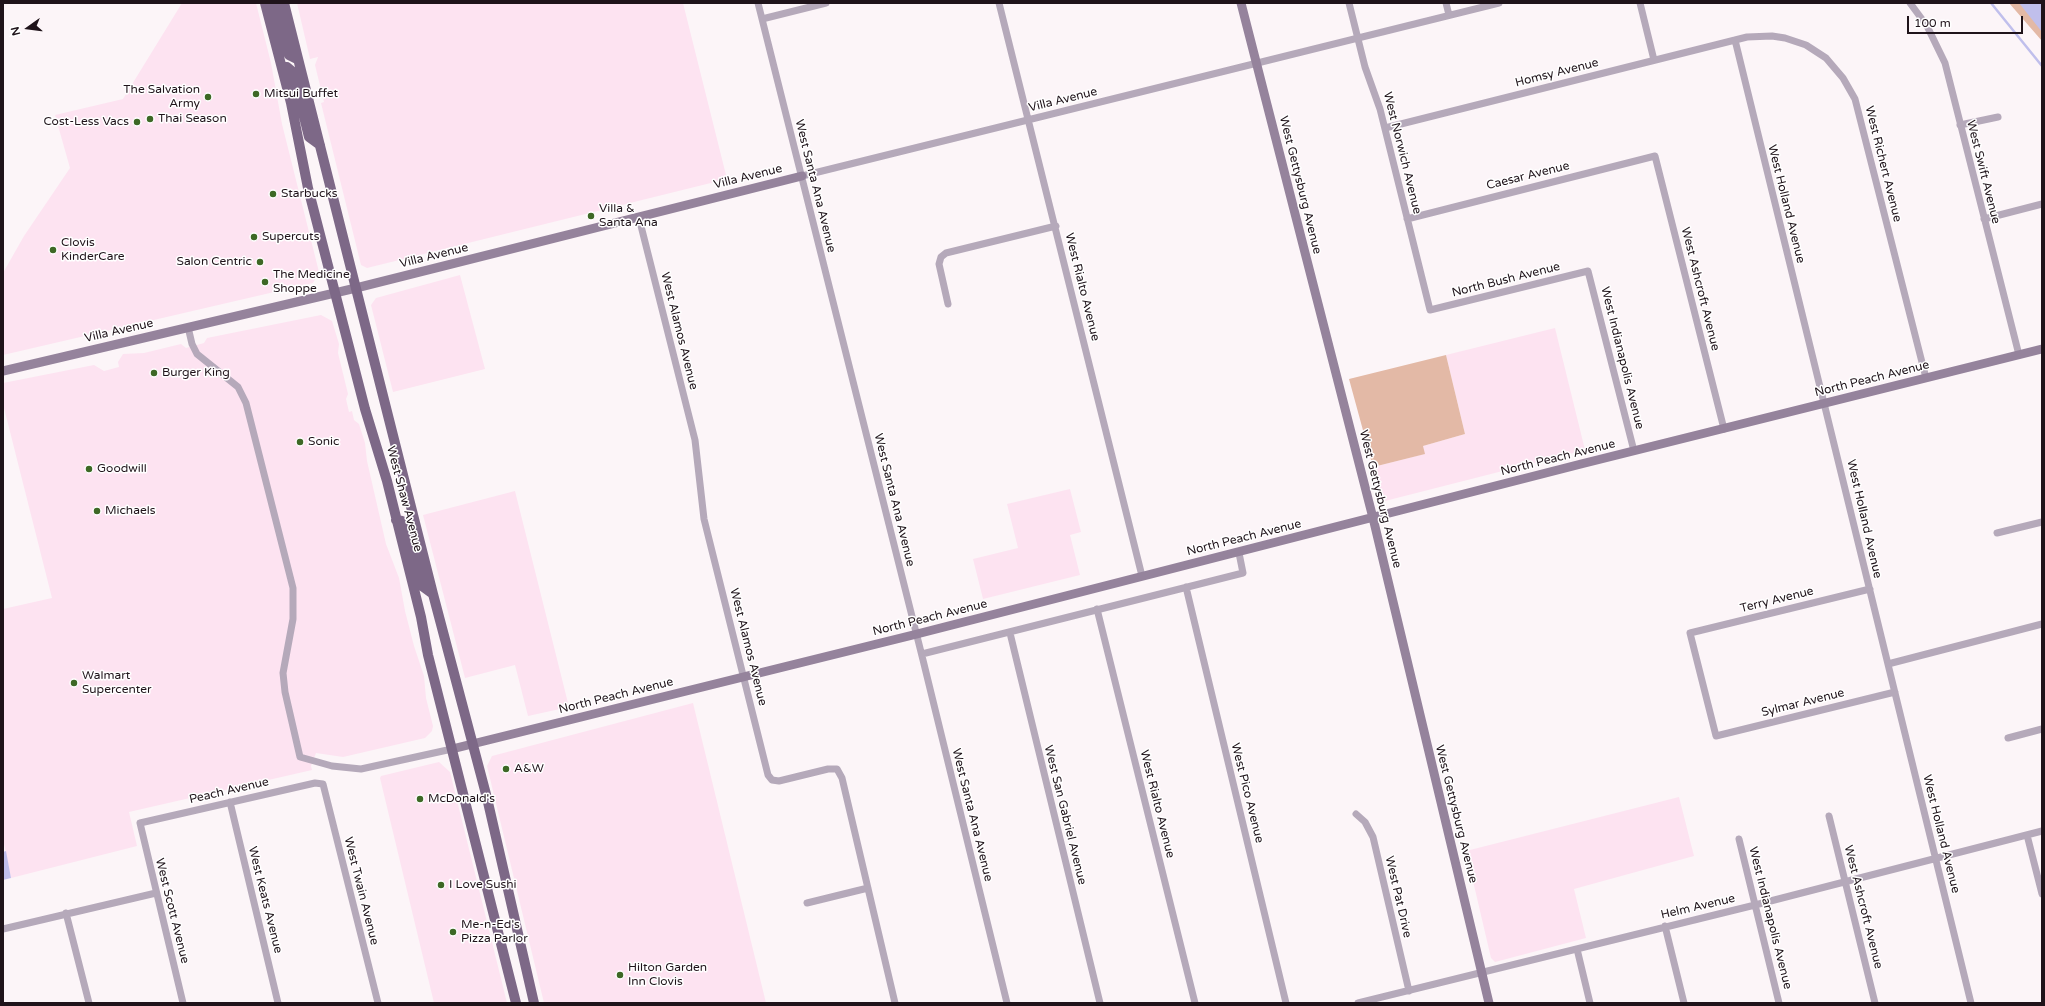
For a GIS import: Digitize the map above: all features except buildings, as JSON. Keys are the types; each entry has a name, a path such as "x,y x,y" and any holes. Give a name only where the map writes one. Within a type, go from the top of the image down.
{"main road":[{"name":"West Shaw Avenue","path":"265,3 294,114 308,188 365,409 381,459 516,1003"},
{"path":"274,3 287,51 289,55 298,59"},
{"name":"West Shaw Avenue","path":"284,3 433,594 474,744 534,1003"},
{"name":"West Gettysburg Avenue","path":"1241,3 1373,518 1488,1003"},
{"path":"282,68 287,67 293,72 309,137 320,145"},
{"name":"Villa Avenue","path":"3,370 356,288 802,176"},
{"name":"North Peach Avenue","path":"452,749 1239,553 1634,451 2042,349"},
{"path":"396,520 402,521 408,530 422,586 433,594"}],"street":[{"name":"West Santa Ana Avenue","path":"758,3 922,654 1007,1003"},
{"path":"762,19 826,3"},
{"name":"West Rialto Avenue","path":"999,3 1056,226 1142,576"},
{"name":"West Norwich Avenue","path":"1349,3 1358,39 1385,128 1430,310"},
{"path":"1446,3 1449,16"},
{"name":"Villa Avenue","path":"802,176 1499,3"},
{"path":"1640,3 1654,60"},
{"name":"West Swift Avenue","path":"1910,3 1927,26 1945,63 2019,355"},
{"name":"West Richert Avenue","path":"1735,40 1759,36 1772,36 1785,38 1806,45 1826,58 1843,78 1855,99 1926,378"},
{"name":"Homsy Avenue","path":"1385,128 1735,40"},
{"name":"West Holland Avenue","path":"1735,40 1971,1003"},
{"path":"1960,125 1998,117"},
{"name":"Caesar Avenue","path":"1407,219 1655,156"},
{"name":"West Ashcroft Avenue","path":"1655,156 1724,429"},
{"path":"1984,220 2042,204"},
{"name":"West Alamos Avenue","path":"638,218 695,440 704,519 768,775 772,780 779,781 828,769 837,769 842,778 895,1003"},
{"path":"948,304 939,264 941,257 946,253 1056,226"},
{"name":"North Bush Avenue","path":"1430,310 1588,271"},
{"name":"West Indianapolis Avenue","path":"1588,271 1634,451"},
{"path":"188,327 192,344 197,354 238,387 246,403 292,588 293,619 282,672 285,692 300,757 332,766 361,769 452,749"},
{"path":"1997,533 2042,522"},
{"path":"922,654 1243,573 1239,553"},
{"name":"West Pico Avenue","path":"1186,587 1286,1003"},
{"name":"Terry Avenue","path":"1716,736 1690,633 1870,589"},
{"name":"West Rialto Avenue","path":"1097,609 1195,1003"},
{"path":"1888,664 2042,624"},
{"name":"West San Gabriel Avenue","path":"1010,633 1100,1003"},
{"name":"Sylmar Avenue","path":"1716,736 1895,692"},
{"path":"2008,738 2042,729"},
{"name":"Peach Avenue","path":"140,824 315,783 323,784"},
{"name":"West Twain Avenue","path":"323,784 378,1003"},
{"name":"West Keats Avenue","path":"230,802 278,1003"},
{"name":"West Pat Drive","path":"1356,814 1364,822 1373,837 1409,991"},
{"name":"West Ashcroft Avenue","path":"1829,816 1875,1003"},
{"name":"West Scott Avenue","path":"140,824 183,1003"},
{"name":"Helm Avenue","path":"1358,1003 1390,1000 1409,991 1665,926 1756,905 2042,831"},
{"path":"2027,835 2042,894"},
{"name":"West Indianapolis Avenue","path":"1739,839 1779,1003"},
{"path":"807,903 868,888"},
{"path":"3,928 156,893"},
{"path":"66,914 89,1003"},
{"path":"1665,926 1684,1003"},
{"path":"1577,949 1590,1003"}],"shaded area":[{"path":"182,3 256,3 271,63 282,124 319,272 313,283 3,355 3,273 24,236 70,168 55,115 123,99"},
{"path":"297,3 683,3 727,179 367,268 361,265 321,103 324,102 315,65 318,57 310,59"},
{"path":"2009,3 2042,3 2042,41"},
{"path":"460,275 485,369 393,392 371,305 376,298"},
{"path":"321,315 332,321 339,344 338,353 348,394 346,399 349,412 352,411 354,420 359,424 365,443 367,461 386,544 399,578 405,611 424,676 426,698 433,726 432,731 425,738 343,757 316,753 311,766 312,770 129,812 137,846 11,878 3,839 3,609 52,598 3,404 3,383 94,365 104,371 119,367 118,362 123,354 144,353 181,344 186,348 204,343 207,338"},
{"path":"1555,328 1585,450 1385,501 1381,498 1373,467 1424,454 1423,446 1465,434 1446,355"},
{"path":"1446,355 1465,434 1423,446 1425,454 1373,467 1349,379"},
{"path":"1070,489 1081,532 1070,535 1080,575 983,599 973,559 1018,548 1007,504"},
{"path":"515,491 569,707 528,716 515,665 465,678 423,515"},
{"path":"693,703 766,1003 544,1003 487,766 492,756"},
{"path":"439,762 450,772 507,1003 434,1003 380,778 381,776"},
{"path":"1679,797 1694,856 1574,889 1586,938 1495,962 1491,958 1466,851"}],"water":[{"path":"2019,3 2042,3 2042,32"},
{"path":"6,851 11,878 3,880 3,852"}],"waterway":[{"path":"1991,3 2042,66"}],"place":[{"name":"Mitsui Buffet","path":"256,94"},
{"name":"The Salvation Army","path":"208,97"},
{"name":"Thai Season","path":"150,119"},
{"name":"Cost-Less Vacs","path":"137,122"},
{"name":"Starbucks","path":"273,194"},
{"name":"Villa & Santa Ana","path":"591,216"},
{"name":"Supercuts","path":"254,237"},
{"name":"Clovis KinderCare","path":"53,250"},
{"name":"Salon Centric","path":"260,262"},
{"name":"The Medicine Shoppe","path":"265,282"},
{"name":"Burger King","path":"154,373"},
{"name":"Sonic","path":"300,442"},
{"name":"Goodwill","path":"89,469"},
{"name":"Michaels","path":"97,511"},
{"name":"Walmart Supercenter","path":"74,683"},
{"name":"A&W","path":"506,769"},
{"name":"McDonald's","path":"420,799"},
{"name":"I Love Sushi","path":"441,885"},
{"name":"Me-n-Ed's Pizza Parlor","path":"453,932"},
{"name":"Hilton Garden Inn Clovis","path":"620,975"}]}
